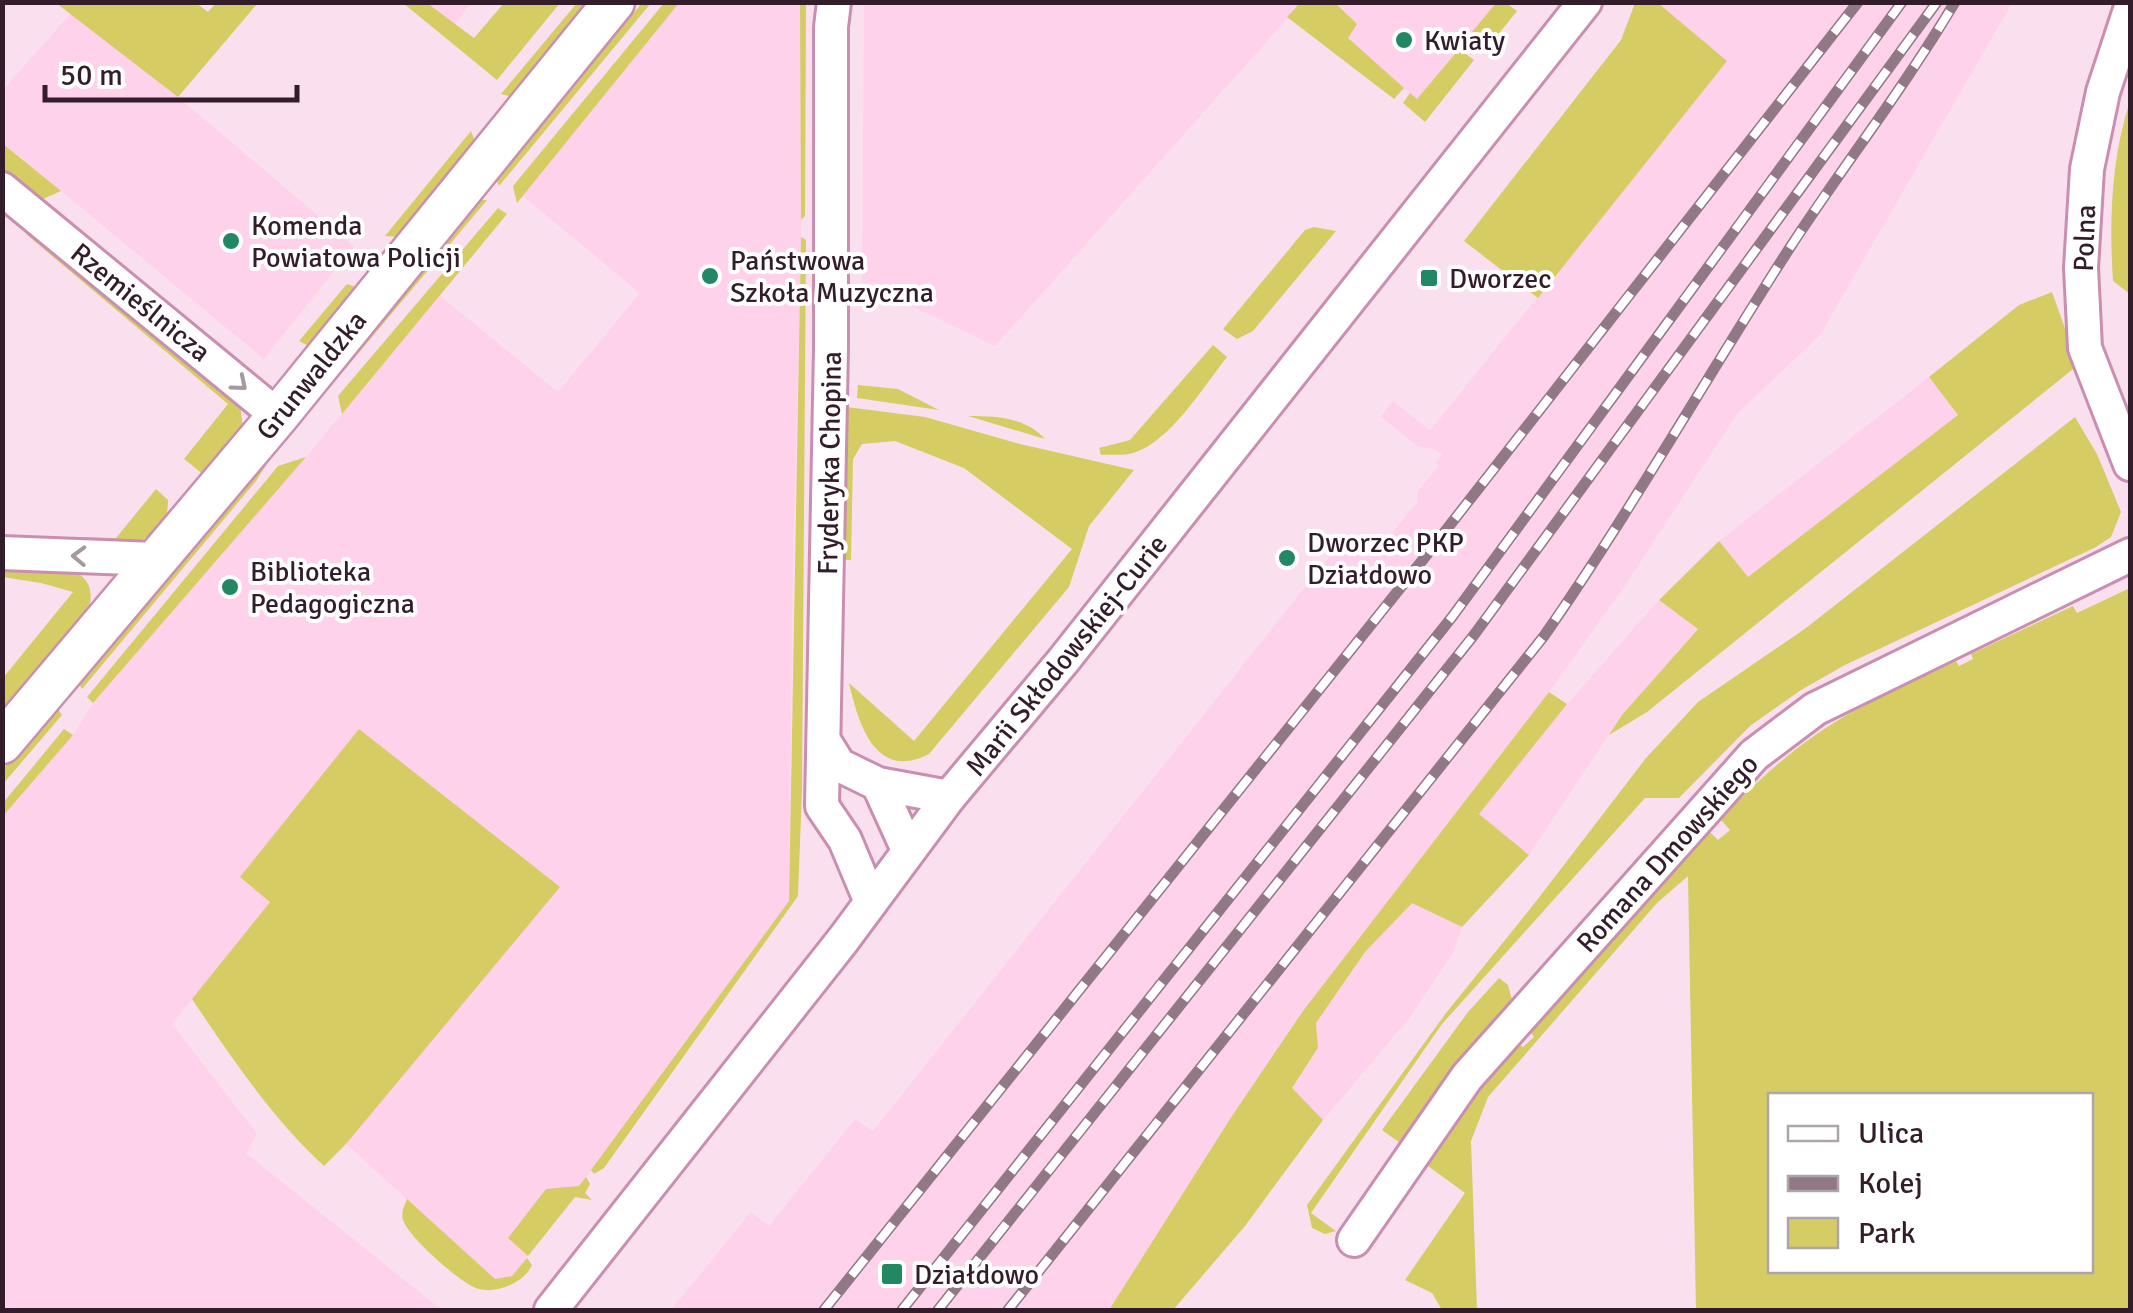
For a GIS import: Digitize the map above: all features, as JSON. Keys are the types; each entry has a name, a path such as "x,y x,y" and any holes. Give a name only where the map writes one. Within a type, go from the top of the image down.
{"street":[{"name":"Grunwaldzka","path":"2,742 278,416 614,2"},
{"name":"Fryderyka Chopina","path":"834,2 826,744 822,806 845,840 871,902"},
{"name":"Marii Skłodowskiej-Curie","path":"551,1310 949,797 1064,661 1585,2"},
{"name":"Polna","path":"2130,10 2103,92 2087,169 2080,268 2085,348 2130,464"},
{"name":"Rzemieślnicza","path":"2,188 278,416"},
{"path":"2,553 155,560"},
{"name":"Romana Dmowskiego","path":"1354,1240 1468,1077 1754,754 1815,709 2130,556"},
{"path":"826,744 839,765 878,784 949,797"},
{"path":"878,784 908,850"},
{"path":"845,840 908,850"}],"shaded area":[{"path":"427,3 471,3 454,24"},
{"path":"679,3 800,3 801,260 789,901 580,1186 509,1238 528,1256 512,1276 495,1279 346,1144 559,886 241,876 270,902 172,1024 257,1134 246,1153 442,1310 3,1310 3,816 73,735 93,703 440,296 558,392 640,293 523,196"},
{"path":"864,3 1301,3 995,346 862,282"},
{"path":"1335,3 1496,3 1417,99 1347,38"},
{"path":"1658,3 2012,3 1820,335 1737,414 1626,584 1549,692 1303,1011 1109,1310 671,1310 751,1212 769,1226 855,1119 873,1131 1348,533 1375,554 1417,502 1417,492 1439,466 1436,463 1442,455 1434,449 1419,447 1381,417 1393,401 1430,431 1726,62"},
{"path":"71,13 178,97 354,246 264,359 3,143 3,90"},
{"path":"1929,377 1959,415 1747,578 1719,541"},
{"path":"1659,600 1698,628 1622,715 1529,855 1478,814 1567,704"},
{"path":"1412,903 1462,927 1454,951 1410,1017 1323,1120 1292,1089 1318,1049 1316,1023 1365,952"}],"green space":[{"path":"1301,2 1335,3 1357,24 1348,38 1404,88 1394,99 1287,17"},
{"path":"56,3 196,3 208,12 216,3 258,3 178,97"},
{"path":"403,3 427,3 474,38 504,3 560,3 497,80"},
{"path":"577,3 592,3 513,97 501,94"},
{"path":"642,3 651,3 499,186 496,178"},
{"path":"664,3 679,3 517,203 513,186"},
{"path":"800,3 806,3 805,216 801,220"},
{"path":"1496,3 1506,3 1517,11 1484,52 1467,38"},
{"path":"1635,3 1658,3 1727,61 1538,298 1464,241 1621,40"},
{"path":"1459,49 1474,60 1425,122 1403,103 1410,93 1417,99"},
{"path":"2130,101 2130,294 2113,281 2111,236 2115,168"},
{"path":"471,131 476,144 399,237 385,236"},
{"path":"2,143 61,191 36,202 3,174"},
{"path":"478,200 487,200 330,387 322,380"},
{"path":"498,208 507,214 342,414 338,396"},
{"path":"1314,227 1336,231 1253,331 1237,339 1223,329 1305,230"},
{"path":"30,230 240,405 243,427 204,475 184,459 228,404 26,234"},
{"path":"801,237 806,240 798,896 604,1168 594,1174 591,1170 789,901"},
{"path":"347,284 357,287 316,340 307,345 299,341"},
{"path":"2052,292 2078,365 1647,712 1609,735 1698,629 1659,600 1719,541 1748,577 1958,415 1929,377 2019,305"},
{"path":"1213,345 1227,357 1160,438 1133,453 1101,455 1099,448 1130,440"},
{"path":"858,385 898,389 939,410 857,398"},
{"path":"847,407 925,417 1134,470 1089,526 1069,587 929,754 910,761 895,760 872,744 849,683 914,741 1072,549 964,468 895,441 862,444 853,459 851,560 845,560"},
{"path":"968,416 1019,422 1045,439"},
{"path":"2075,417 2097,454 2121,512 2111,537 1845,665 1750,726 1679,798 1645,798 1442,1024 1311,1213 1336,1231 1325,1234 1312,1228 1307,1205 1446,1013 1646,758 1698,702 1806,628"},
{"path":"276,450 256,481 82,689 77,680 265,457"},
{"path":"306,457 93,703 87,697 278,466"},
{"path":"156,489 168,500 161,526 152,534 129,544 88,550 77,537 116,538"},
{"path":"3,561 65,568 87,582 91,595 88,612 3,713 3,678 73,592 3,577"},
{"path":"2130,588 2130,1310 1696,1310 1688,876 1657,903 1488,1097 1471,1141 1477,1310 1442,1310 1432,1293 1405,1280 1465,1193 1428,1166 1488,1079 1519,1044 1523,1047 1534,1037 1530,1031 1709,831 1718,840 1730,830 1720,819 1794,751 1845,716 1956,661 1959,666 1973,659 1971,654 2073,606 2077,613"},
{"path":"1549,692 1567,704 1479,814 1529,855 1462,927 1412,903 1365,952 1316,1023 1318,1048 1292,1088 1323,1120 1245,1226 1173,1310 1109,1310 1303,1011"},
{"path":"56,706 62,715 3,784 3,769"},
{"path":"64,729 73,735 3,816 3,803"},
{"path":"359,729 560,887 324,1166 270,1107 192,999 270,902 240,877"},
{"path":"1499,978 1508,985 1512,1000 1474,1042 1400,1143 1382,1130 1468,1012"},
{"path":"586,1177 590,1184 585,1193 592,1200 575,1197 528,1256 508,1238 546,1189 579,1186"},
{"path":"407,1199 495,1279 512,1276 527,1258 532,1265 523,1277 502,1288 486,1290 471,1286 437,1260 408,1229 402,1216"}],"railway":[{"path":"824,1310 1425,557 1858,2"},
{"path":"902,1310 1452,617 1902,2"},
{"path":"938,1310 1474,635 1937,2"},
{"path":"1008,1310 1544,636 1789,249 1955,2"}],"place":[{"name":"Kwiaty","path":"1404,40"},
{"name":"Komenda Powiatowa Policji","path":"231,241"},
{"name":"Państwowa Szkoła Muzyczna","path":"710,276"},
{"name":"Dworzec","path":"1429,278"},
{"name":"Dworzec PKP Działdowo","path":"1287,558"},
{"name":"Biblioteka Pedagogiczna","path":"230,587"},
{"name":"Działdowo","path":"892,1274"}]}
